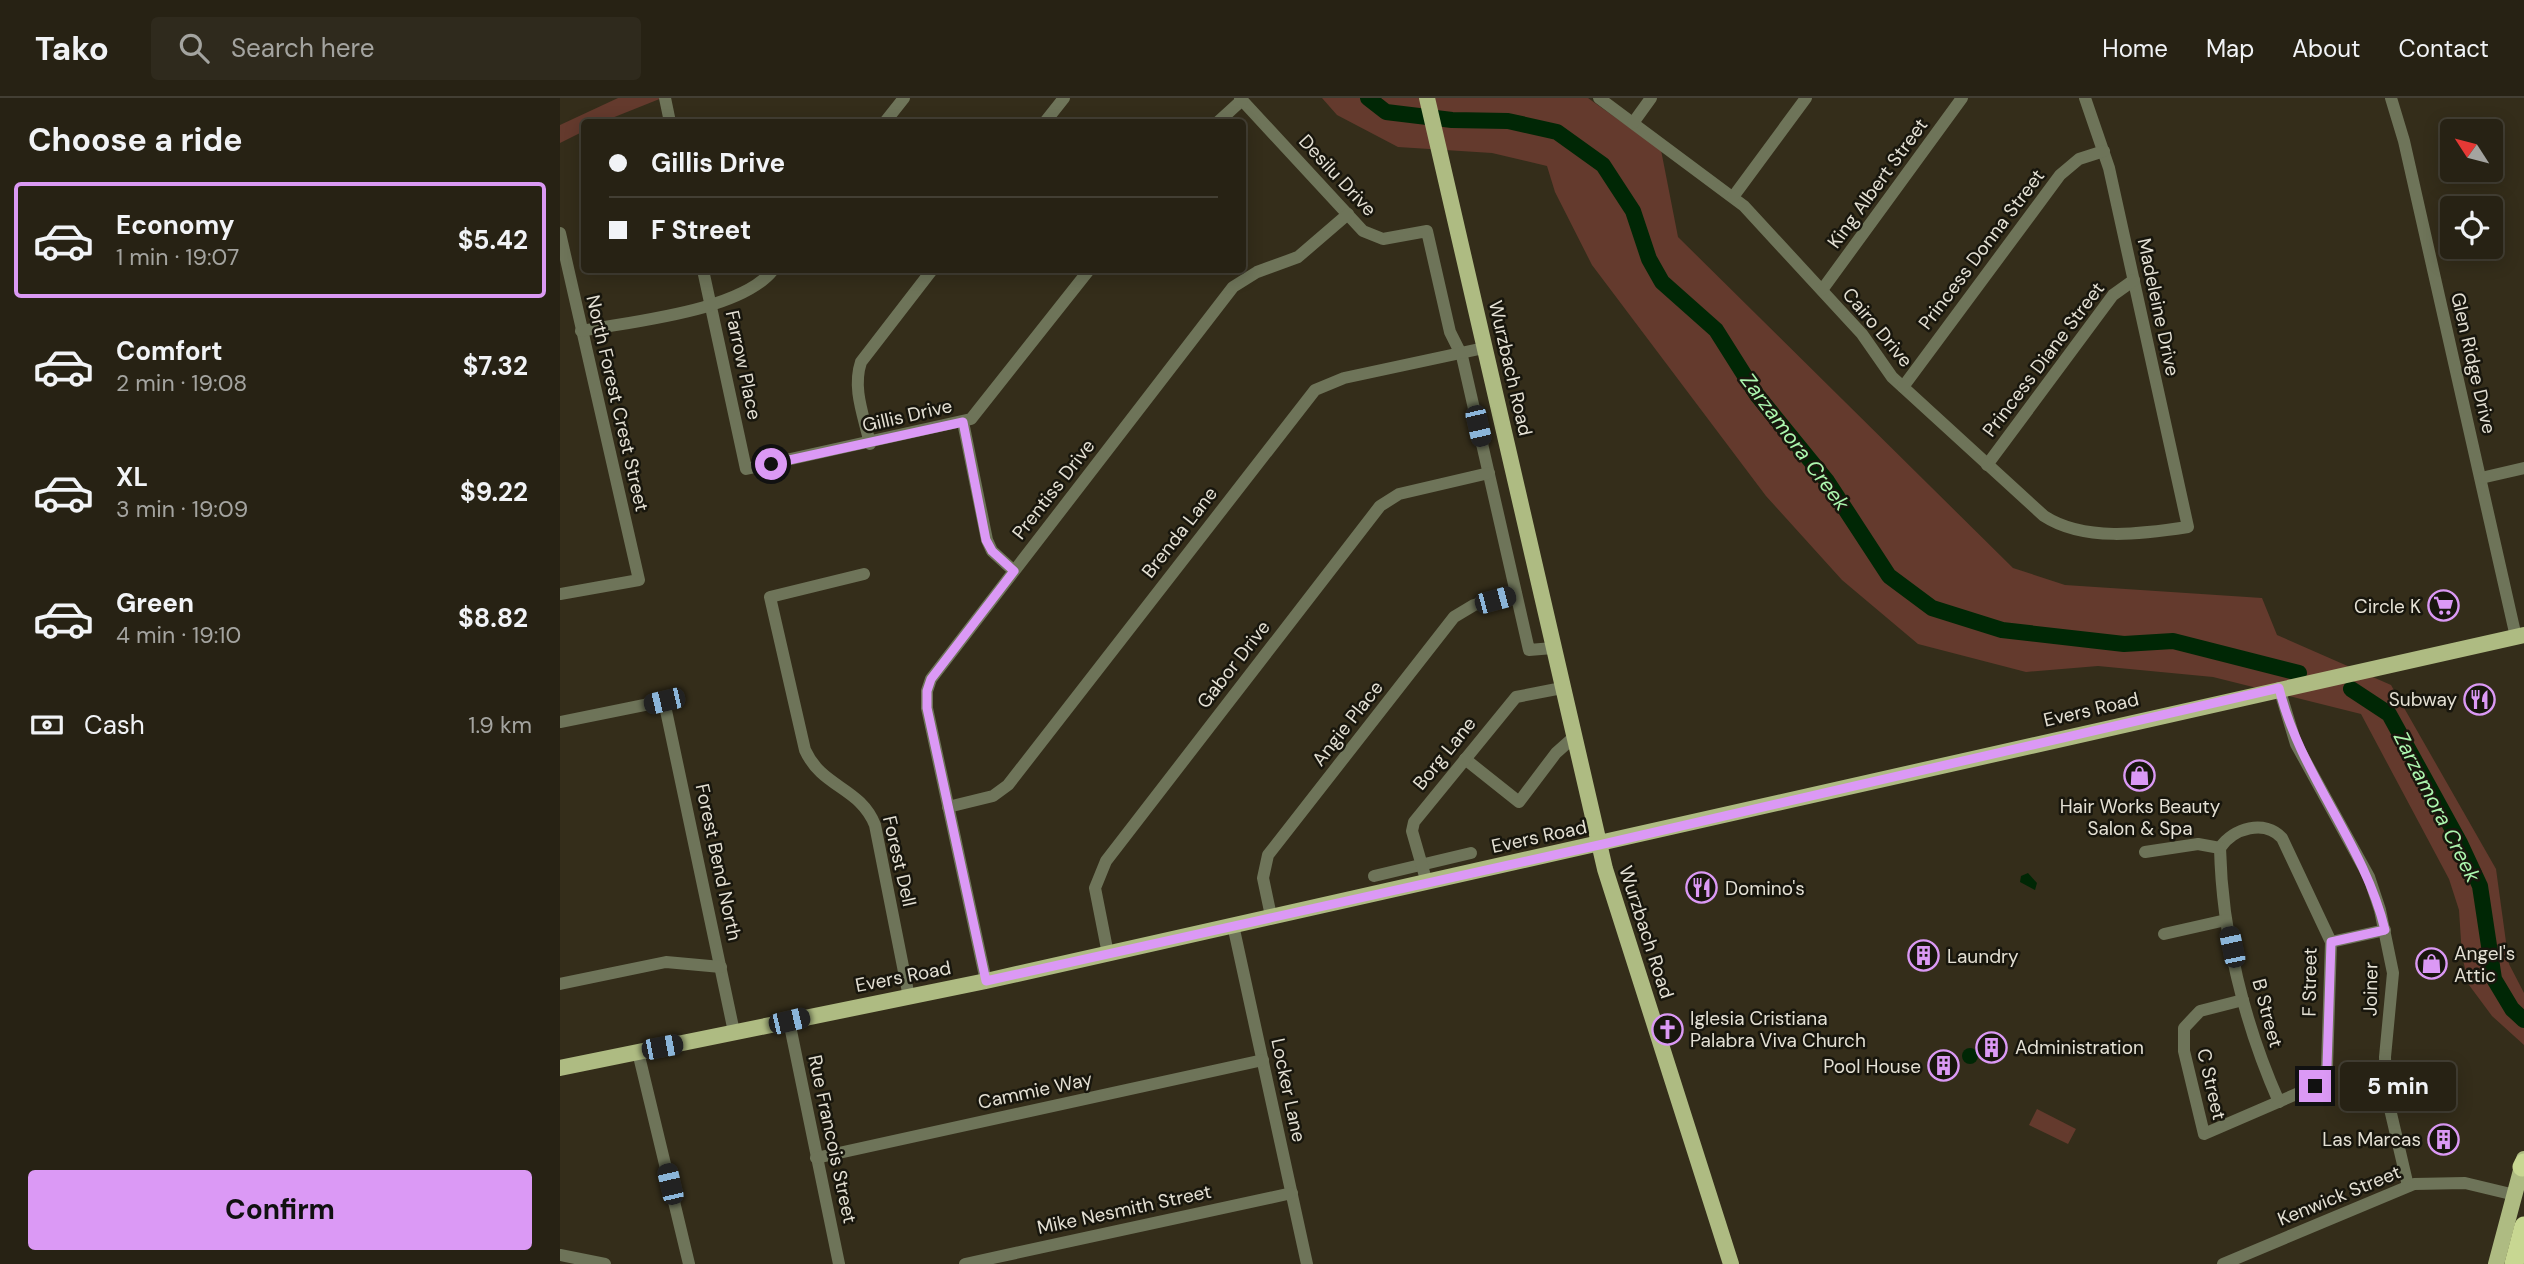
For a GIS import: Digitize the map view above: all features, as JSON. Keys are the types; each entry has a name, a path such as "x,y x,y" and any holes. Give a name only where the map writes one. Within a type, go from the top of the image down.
{"highway":[{"path":"2514,1264 2524,1226"}],"main road":[{"name":"Wurzbach Road","path":"1427,98 1599,845 1731,1264"},
{"name":"Evers Road","path":"560,1068 986,981 1599,845 2279,688 2520,636"},
{"path":"2496,1264 2523,1163"}],"street":[{"path":"665,98 669,119"},
{"path":"887,119 904,98"},
{"path":"1047,119 1064,98"},
{"name":"Cairo Drive","path":"1599,98 1733,197 1862,334 1882,366 2044,516 2068,529 2086,532 2156,532 2188,527"},
{"path":"1633,123 1651,98"},
{"path":"1733,197 1806,98"},
{"name":"King Albert Street","path":"1822,290 1962,98"},
{"name":"Madeleine Drive","path":"2085,98 2104,151 2188,527"},
{"name":"Glen Ridge Drive","path":"2391,98 2404,141 2520,636"},
{"path":"1220,119 1241,99"},
{"name":"Desilu Drive","path":"1241,99 1363,231 1383,239 1427,231 1450,332 1461,353"},
{"name":"Princess Donna Street","path":"1903,387 2060,175 2079,159 2104,151"},
{"name":"Prentiss Drive","path":"986,981 927,708 927,691 931,679 1234,287 1257,272 1298,257 1348,214"},
{"name":"North Forest Crest Street","path":"560,233 639,580 560,594"},
{"name":"Farrow Place","path":"704,273 747,469"},
{"path":"582,331 711,305 751,289 770,273"},
{"path":"870,443 857,388 857,376 862,362 930,273"},
{"name":"Gillis Drive","path":"747,469 963,422 979,411 1087,273"},
{"name":"Princess Diane Street","path":"1987,464 2113,295 2134,280"},
{"name":"Brenda Lane","path":"948,807 993,796 1008,785 1315,390 1344,378 1485,348"},
{"path":"1461,353 1529,650 1553,648"},
{"path":"963,422 986,540 992,551 1014,571"},
{"path":"2481,478 2524,468"},
{"name":"Gabor Drive","path":"1108,954 1095,888 1106,861 1380,506 1399,494 1489,473"},
{"name":"Forest Dell","path":"864,575 770,597 806,750 812,764 826,780 858,798 868,809 875,825 909,997"},
{"name":"Angie Place","path":"1271,916 1263,878 1268,855 1454,617 1474,606 1516,594"},
{"name":"Borg Lane","path":"1427,883 1412,831 1414,822 1516,698 1562,688"},
{"name":"Joiner","path":"2279,688 2296,744 2369,877 2385,930 2393,990 2385,1075 2408,1186"},
{"name":"Forest Bend North","path":"560,722 664,701 734,1032"},
{"path":"1465,759 1519,802 1556,753 1574,737"},
{"name":"F Street","path":"2204,1134 2315,1086 2327,1067 2331,942 2282,838 2275,830 2258,827 2234,834 2220,848"},
{"path":"2145,852 2198,844 2220,848"},
{"name":"B Street","path":"2220,848 2221,890 2244,1000 2257,1052 2279,1102"},
{"path":"1374,876 1471,853"},
{"path":"2164,934 2226,920"},
{"name":"Locker Lane","path":"1233,925 1307,1264"},
{"path":"2331,942 2385,930"},
{"path":"560,984 666,962 721,967"},
{"name":"C Street","path":"2204,1134 2184,1051 2184,1028 2200,1011 2244,1000"},
{"name":"Rue Francois Street","path":"789,1021 839,1264"},
{"path":"638,1052 689,1264"},
{"name":"Cammie Way","path":"816,1158 1263,1060"},
{"name":"Kenwick Street","path":"2222,1264 2408,1186 2457,1183 2515,1195"},
{"name":"Mike Nesmith Street","path":"965,1264 1292,1193"},
{"path":"560,1255 605,1264"}],"shaded area":[{"path":"618,98 662,98 610,119 581,119 581,132 560,143 560,125"},
{"path":"1322,98 1588,98 1661,150 1678,237 2013,568 2065,585 2262,598 2277,635 2391,685 2496,869 2509,964 2524,993 2524,1045 2492,1016 2469,985 2462,956 2459,910 2449,879 2361,714 2213,677 2098,666 2026,672 1918,644 1842,580 1766,496 1592,265 1555,192 1547,166 1492,153 1398,147 1337,115"},
{"path":"2028,873 2037,883 2035,890 2020,882 2021,876"},
{"path":"1970,1048 1976,1050 1976,1062 1970,1064 1964,1062 1962,1056 1964,1050"},
{"path":"2037,1109 2076,1129 2068,1144 2029,1125"}],"waterway":[{"name":"Zarzamora Creek","path":"1368,98 1386,112 1452,120 1508,121 1557,132 1603,165 1633,211 1649,259 1662,282 1716,330 1757,395 1827,481 1889,576 1932,608 2002,630 2124,644 2173,641 2299,673"},
{"name":"Zarzamora Creek","path":"2351,689 2389,714 2460,843 2480,886 2494,979 2512,1009 2524,1020"}],"place":[{"name":"Circle K","path":"2444,606"},
{"name":"Subway","path":"2480,699"},
{"name":"Hair Works Beauty Salon & Spa","path":"2140,775"},
{"name":"Domino's","path":"1702,888"},
{"name":"Laundry","path":"1924,956"},
{"name":"Angel's Attic","path":"2431,964"},
{"name":"Iglesia Cristiana Palabra Viva Church","path":"1667,1029"},
{"name":"Administration","path":"1992,1047"},
{"name":"Pool House","path":"1944,1066"},
{"name":"Las Marcas","path":"2444,1139"}],"route":[{"path":"771,464 963,422 986,540 1000,560 1014,571 931,679 927,691 927,708 986,981 1599,845 2279,688 2296,744 2369,877 2385,930 2331,942 2327,1067 2315,1086"}]}
